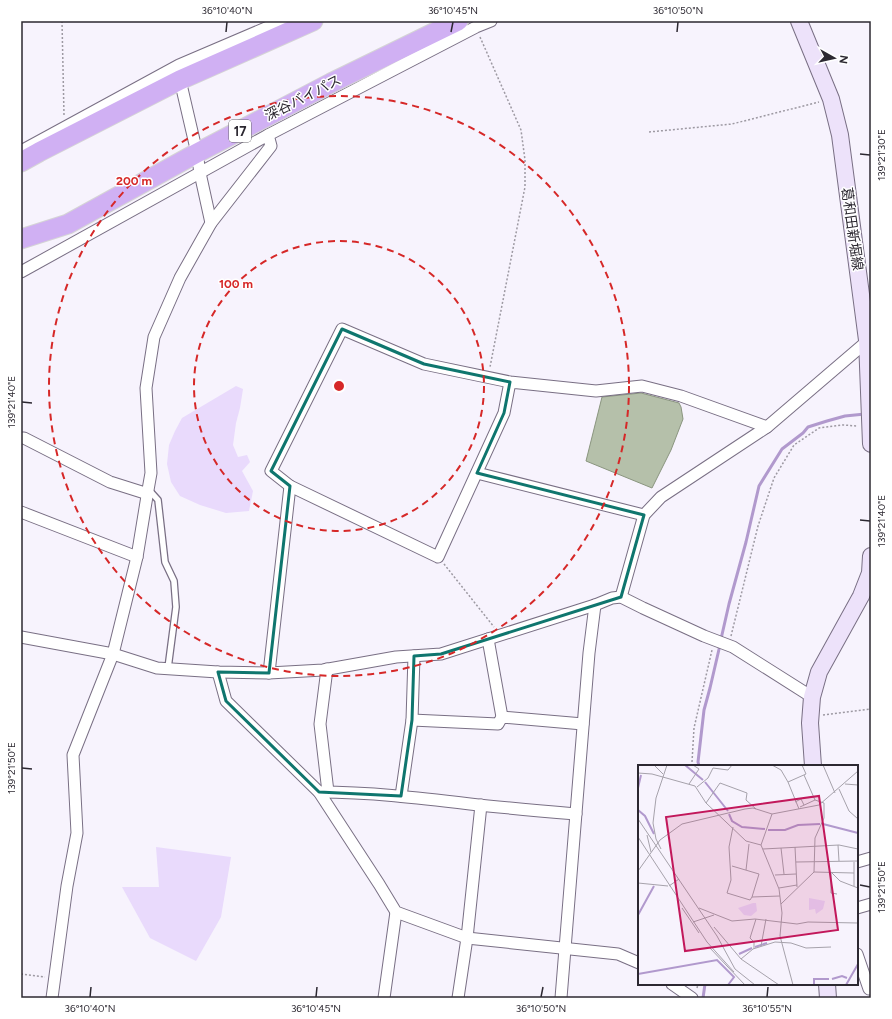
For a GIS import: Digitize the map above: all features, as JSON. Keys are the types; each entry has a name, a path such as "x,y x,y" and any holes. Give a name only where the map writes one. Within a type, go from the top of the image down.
{"highway":[{"path":"21,162 180,73 313,21"},
{"name":"深谷バイパス","path":"21,239 68,224 331,83 458,21"}],"main road":[{"name":"葛和田新堀線","path":"799,21 831,99 840,135 869,339 871,444"},
{"path":"813,765 811,716 812,697 819,672 866,594 870,573 871,556"},
{"path":"827,985 828,998"}],"street":[{"path":"21,151 64,127 180,73 282,21"},
{"path":"21,272 268,135 475,24 491,21"},
{"path":"180,73 198,153 200,173 211,223"},
{"path":"52,998 67,886 77,833 73,755 114,654 137,557 148,492 151,472 146,388 154,337 180,278 211,223 271,146 268,135"},
{"path":"510,382 504,413 438,557 290,486 272,471 342,329 424,364 510,382 596,391 642,386 681,396 767,427"},
{"path":"621,597 644,515 661,497 767,427 869,339"},
{"path":"21,438 24,438 110,482 148,492"},
{"path":"477,473 644,515"},
{"path":"269,674 290,486"},
{"path":"21,512 137,557"},
{"path":"21,637 114,654 157,668 269,674 327,669 396,657 441,654 595,605 612,598 621,597 642,608 733,647 812,697"},
{"path":"561,998 589,653 595,605"},
{"path":"412,720 498,724 502,716 493,637"},
{"path":"401,796 412,720 414,656"},
{"path":"324,792 320,724 327,669"},
{"path":"218,672 226,701 324,792 396,912 467,938 618,954 638,963"},
{"path":"502,716 583,724"},
{"path":"324,792 401,796 576,814"},
{"path":"458,998 467,938 481,805"},
{"path":"858,862 871,858"},
{"path":"858,908 871,904"},
{"path":"384,998 396,912"},
{"path":"858,957 869,992"},
{"path":"673,985 692,998"}],"lane":[{"path":"148,492 158,500 165,562 174,581 176,607 168,668"}],"path":[{"path":"62,21 64,127"},
{"path":"475,24 521,130 525,160 525,187 488,377"},
{"path":"649,132 732,124 831,99"},
{"path":"21,325 21,376"},
{"path":"728,645 758,526 774,478 794,445 819,428 843,425 870,419"},
{"path":"438,557 493,626 493,637"},
{"path":"692,765 694,728 714,640"},
{"path":"811,716 829,715 871,708"},
{"path":"21,974 54,979"}],"highlighted area":[{"path":"342,329 424,364 510,382 504,413 477,473 644,515 621,597 441,654 414,656 412,720 401,796 319,792 226,701 218,672 269,673 290,486 271,471"}],"shaded area":[{"path":"236,386 243,389 233,445 238,457 247,455 250,462 242,471 253,491 249,511 226,513 200,505 180,496 171,482 167,464 169,445 182,418"},
{"path":"156,847 231,857 221,917 196,961 150,938 122,887 159,887"}],"building":[{"path":"641,393 679,403 683,419 671,450 652,488 586,461 602,397"}],"waterway":[{"path":"721,639 759,486 782,449 803,433 808,427 845,416 865,414"},
{"path":"699,765 704,710 720,645"},
{"path":"703,998 705,985"}]}
